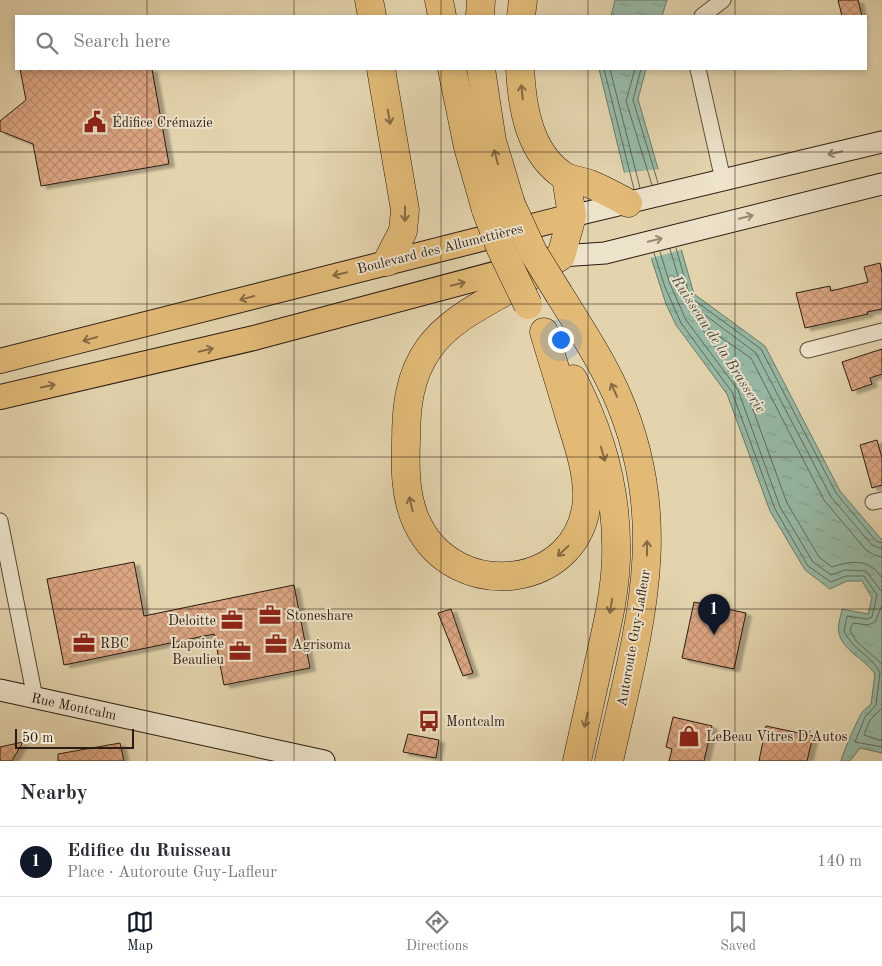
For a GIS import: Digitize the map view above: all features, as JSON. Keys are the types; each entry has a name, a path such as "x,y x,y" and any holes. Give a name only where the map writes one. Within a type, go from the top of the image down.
{"highway":[{"path":"370,0 372,15"},
{"path":"439,0 442,15"},
{"path":"480,15 481,0"},
{"path":"521,15 523,0"},
{"path":"381,70 405,210 403,231 387,262"},
{"name":"Autoroute Guy-Lafleur","path":"452,70 468,146 498,207 533,252 598,357 616,394 635,448 645,494 648,538 645,586 612,757"},
{"name":"Autoroute Guy-Lafleur","path":"481,70 492,141 498,207 508,265 528,306 572,378 594,426 607,469 616,522 616,560 610,609 577,761"},
{"path":"520,70 523,104 532,134 544,154 566,177 592,184 618,201"},
{"path":"544,332 584,470 587,499 583,518 569,545 554,559 536,570 506,577 476,575 457,567 439,554 427,540 413,515 408,492 406,460 407,410 411,385 417,368 429,348 450,326 561,256 572,216 566,177"}],"main road":[{"name":"Boulevard des Allumettières","path":"5,355 572,216 618,201 674,192 882,142"},
{"path":"0,397 254,338 561,256 605,253 882,184"},
{"name":"Rue Montcalm","path":"0,690 324,761"}],"street":[{"path":"703,15 723,0"},
{"path":"698,70 723,180"},
{"path":"808,350 882,331"},
{"path":"0,521 35,698"}],"water":[{"path":"615,0 667,0 662,15 611,15"},
{"name":"Ruisseau de la Brasserie","path":"599,70 646,70 638,99 694,294 765,346 840,491 882,540 882,753 860,748 850,761 841,761 861,714 871,704 875,674 845,645 839,633 839,621 842,609 868,614 872,598 862,581 847,581 830,589 805,570 770,511 727,394 676,325 666,304 627,183"}],"pier":[{"path":"661,169 684,249 648,259 621,173"}],"building":[{"path":"838,0 858,0 862,15 842,15"},
{"name":"Édifice Crémazie","path":"20,70 152,70 169,164 41,186 33,144 0,131 0,121 26,100"},
{"path":"880,263 882,273 882,309 867,312 868,314 805,328 796,293 830,286 831,291 868,282 864,267"},
{"path":"882,349 882,374 870,378 872,384 852,391 842,362"},
{"path":"877,440 882,458 882,485 872,488 860,445"},
{"path":"134,562 144,616 294,585 310,668 224,685 214,634 64,665 47,579"},
{"path":"694,602 746,613 734,669 682,658"},
{"path":"451,609 473,673 463,676 438,613"},
{"name":"LeBeau Vitres D'Autos","path":"673,717 712,726 704,761 669,761 672,749 666,747"},
{"path":"766,726 813,736 807,761 759,761"},
{"path":"408,734 439,740 436,758 403,752"},
{"path":"23,742 12,761 0,761 0,747"},
{"path":"120,743 124,761 58,761 58,754"}],"place":[{"name":"Édifice Crémazie","path":"95,122"},
{"name":"Stoneshare","path":"270,615"},
{"name":"Deloitte","path":"232,620"},
{"name":"Edifice du Ruisseau","path":"714,635"},
{"name":"RBC","path":"84,643"},
{"name":"Agrisoma","path":"276,644"},
{"name":"Lapointe Beaulieu","path":"240,651"},
{"name":"Montcalm","path":"429,721"},
{"name":"LeBeau Vitres D'Autos","path":"689,736"}]}
